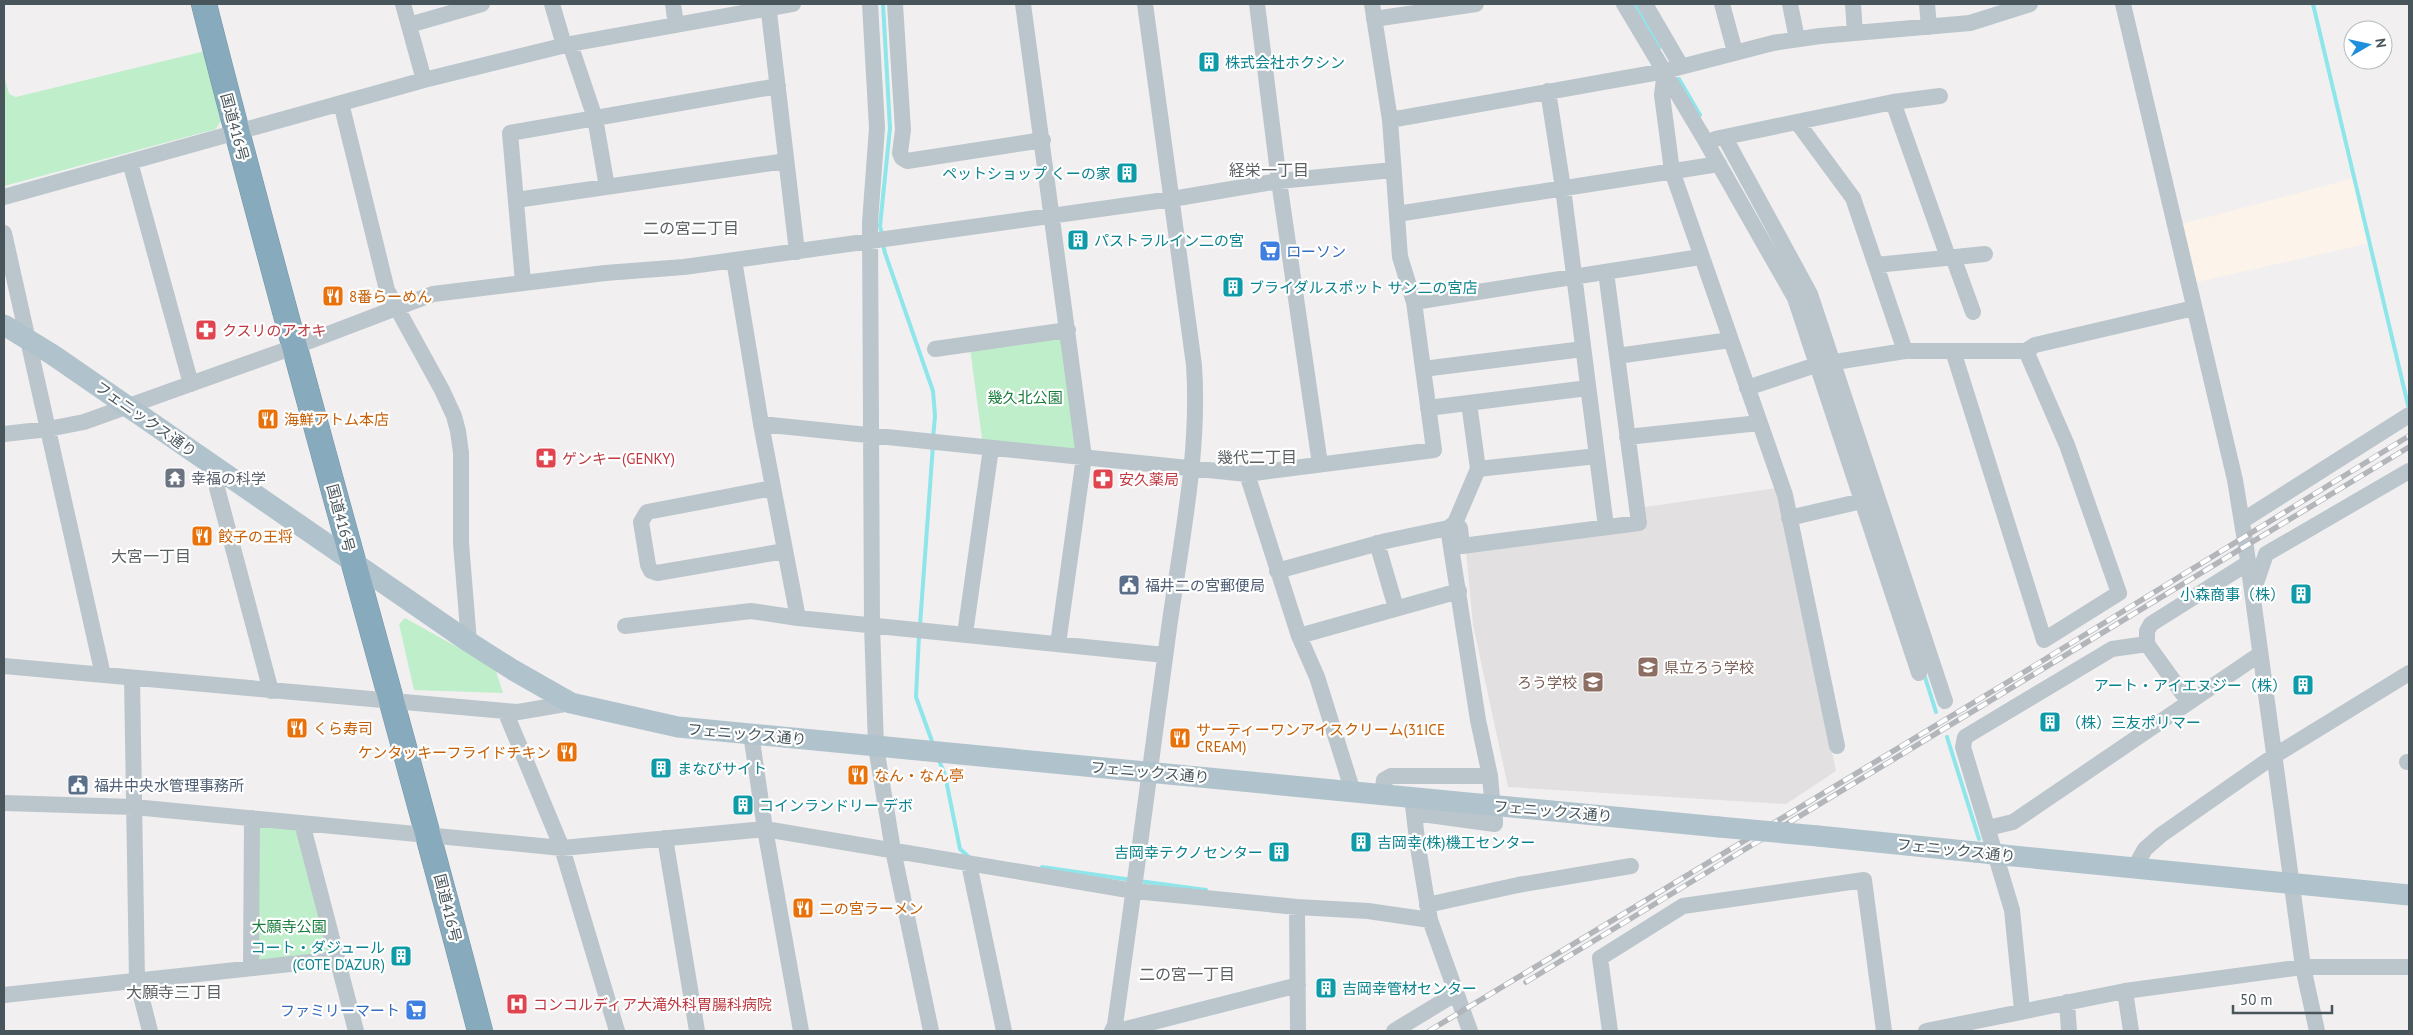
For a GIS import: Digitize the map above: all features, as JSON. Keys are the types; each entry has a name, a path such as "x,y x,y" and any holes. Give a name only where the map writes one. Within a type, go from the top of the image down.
{"highway":[{"name":"国道416号","path":"204,4 236,132 429,836 480,1031"}],"main road":[{"name":"フェニックス通り","path":"4,325 29,339 128,406 221,472 469,642 513,670 571,703 658,724 1382,795 1413,806 1719,827 2409,895"}],"street":[{"path":"403,4 424,80"},
{"path":"409,25 482,4"},
{"path":"552,4 595,118 607,187"},
{"path":"673,4 676,25"},
{"path":"4,197 424,80 567,45 769,6 793,4"},
{"path":"870,4 877,128 870,222 872,624 876,746 893,850 931,1031"},
{"path":"895,4 903,130 900,153 902,158 907,161 1043,140"},
{"path":"1023,4 1043,140 1084,457 1058,644"},
{"path":"1112,1031 1116,1025 1151,772 1191,467 1196,400 1194,365 1145,4"},
{"path":"1257,4 1279,181 1320,464"},
{"path":"761,424 1247,474 1434,450 1414,302 1400,257 1390,120 1373,11 1476,4"},
{"path":"1624,4 1719,164 1795,298 1919,673"},
{"path":"1645,4 1681,66"},
{"path":"1722,4 1735,52"},
{"path":"1790,4 1796,40"},
{"path":"1853,4 1855,33"},
{"path":"1927,4 1928,27"},
{"path":"1390,120 1664,71 1735,52 1796,40 1970,23 2030,4"},
{"path":"2123,4 2233,472 2248,563 2303,967 2317,1031"},
{"path":"769,6 797,252"},
{"path":"1664,71 1662,95 1672,171 1700,257 1785,495 1837,746"},
{"path":"523,282 510,133 778,86"},
{"path":"1548,91 1563,188 1606,527"},
{"path":"1705,140 1725,138 1893,102 1940,96"},
{"path":"1893,102 1973,312"},
{"path":"341,103 387,290 442,390 454,416 458,432 461,453 461,543 469,642"},
{"path":"1797,122 1853,198 1905,352"},
{"path":"1725,138 1810,294 1946,701"},
{"path":"516,200 786,161"},
{"path":"130,162 191,384"},
{"path":"1397,214 1719,164"},
{"path":"4,434 48,429 84,422 294,347 434,294 605,273 684,267 1172,199 1279,181 1393,170"},
{"path":"4,233 103,675"},
{"path":"1876,265 1985,254"},
{"path":"1414,302 1700,257"},
{"path":"734,260 761,424 798,618"},
{"path":"1277,571 1377,543 1452,525 1460,528 1462,546 1639,523 1606,272"},
{"path":"1747,388 1816,365 1905,352 2026,351 2035,345 2194,308"},
{"path":"935,349 1068,330"},
{"path":"1617,356 1730,340"},
{"path":"1423,369 1583,349"},
{"path":"1953,351 2044,640 2120,593 2067,445 2026,351"},
{"path":"1428,408 1588,388"},
{"path":"1469,403 1478,469 1452,525 1459,591 1476,711 1490,776 1492,798"},
{"path":"2242,521 2409,415"},
{"path":"1628,437 1759,423"},
{"path":"965,634 991,448"},
{"path":"1478,469 1597,456"},
{"path":"2252,593 2266,554 2409,471"},
{"path":"221,472 217,488 271,690"},
{"path":"1247,474 1277,571 1299,636 1317,677 1353,792"},
{"path":"773,488 646,512 641,522 648,565 651,571 657,573 785,551"},
{"path":"1789,518 1862,501"},
{"path":"1377,543 1396,608"},
{"path":"2188,701 2147,644 2147,632 2151,624 2248,563"},
{"path":"1299,636 1459,591"},
{"path":"625,626 751,610 798,618 1165,655"},
{"path":"2022,1010 2012,910 1963,747 1965,737 2112,649 2147,644"},
{"path":"1988,828 2013,822 2188,701 2260,654"},
{"path":"4,666 518,712 571,703"},
{"path":"2135,868 2145,849 2161,835 2274,756 2409,674"},
{"path":"132,678 138,980 150,1031"},
{"path":"505,711 562,848 617,1031"},
{"path":"751,734 765,829 801,1031"},
{"path":"1382,795 1384,780 1391,776 1490,776"},
{"path":"4,803 134,807 562,848 765,829 1134,891 1297,907 1368,911 1429,912 1518,886 1631,866"},
{"path":"1470,1031 1455,994 1429,912 1413,806 1495,824 1495,819"},
{"path":"251,968 252,818"},
{"path":"302,823 356,1031"},
{"path":"665,838 697,1031"},
{"path":"969,864 1004,1031"},
{"path":"1610,1031 1600,958 1683,906 1864,880 1884,1031"},
{"path":"1297,907 1298,1031"},
{"path":"4,995 337,959"},
{"path":"1929,1031 2022,1010 2125,990 2303,967 2409,967"},
{"path":"1118,1031 1298,985"},
{"path":"2125,990 2132,1031"},
{"path":"1394,1031 1455,994"},
{"path":"2067,1002 2069,1031"}],"shaded area":[{"path":"2354,178 2370,243 2188,284 2175,226"},
{"name":"県立ろう学校","path":"1777,488 1836,771 1786,804 1508,787 1473,625 1466,551 1647,524 1645,507"}],"green space":[{"path":"205,51 222,119 216,129 4,186 4,75 9,94 16,97"},
{"name":"幾久北公園","path":"1066,332 1082,455 983,446 970,348"},
{"path":"405,618 495,668 503,693 414,690 399,624"},
{"name":"大願寺公園","path":"254,821 300,825 332,950 327,958 253,965"}],"waterway":[{"path":"882,234 880,226 890,128 883,4"},
{"path":"1635,4 1660,47"},
{"path":"2313,4 2408,405"},
{"path":"1679,79 1700,115"},
{"path":"883,244 933,391 935,416 933,438"},
{"path":"920,625 933,445"},
{"path":"919,635 916,697 933,744"},
{"path":"1924,674 1936,712"},
{"path":"1947,737 1979,839"},
{"path":"938,758 945,775 960,849 969,857"},
{"path":"1042,867 1132,880"},
{"path":"1139,881 1206,890"}],"railway":[{"path":"1429,1031 2011,680 2409,436"},
{"path":"1526,982 2409,447"}],"place":[{"name":"株式会社ホクシン","path":"1209,62"},
{"name":"ペットショップ くーの家","path":"1127,173"},
{"name":"パストラルイン二の宮","path":"1078,240"},
{"name":"ローソン","path":"1270,251"},
{"name":"ブライダルスポット サン二の宮店","path":"1233,287"},
{"name":"8番らーめん","path":"333,296"},
{"name":"クスリのアオキ","path":"206,330"},
{"name":"海鮮アトム本店","path":"268,419"},
{"name":"ゲンキー(GENKY)","path":"546,458"},
{"name":"幸福の科学","path":"175,478"},
{"name":"安久薬局","path":"1103,479"},
{"name":"餃子の王将","path":"202,536"},
{"name":"福井二の宮郵便局","path":"1129,585"},
{"name":"小森商事（株）","path":"2301,594"},
{"name":"県立ろう学校","path":"1648,667"},
{"name":"ろう学校","path":"1593,682"},
{"name":"アート・アイエヌジー（株）","path":"2303,685"},
{"name":"（株）三友ポリマー","path":"2050,722"},
{"name":"くら寿司","path":"297,728"},
{"name":"サーティーワンアイスクリーム(31ICE CREAM)","path":"1180,738"},
{"name":"ケンタッキーフライドチキン","path":"567,752"},
{"name":"まなびサイト","path":"661,768"},
{"name":"なん・なん亭","path":"858,775"},
{"name":"福井中央水管理事務所","path":"78,785"},
{"name":"コインランドリー デボ","path":"743,805"},
{"name":"吉岡幸(株)機工センター","path":"1361,842"},
{"name":"吉岡幸テクノセンター","path":"1279,852"},
{"name":"二の宮ラーメン","path":"803,908"},
{"name":"コート・ダジュール (COTE D'AZUR)","path":"401,956"},
{"name":"吉岡幸管材センター","path":"1326,988"},
{"name":"コンコルディア大滝外科胃腸科病院","path":"517,1004"},
{"name":"ファミリーマート","path":"416,1010"}],"district":[{"name":"経栄一丁目","path":"1269,170"},
{"name":"二の宮二丁目","path":"691,228"},
{"name":"幾代二丁目","path":"1257,457"},
{"name":"大宮一丁目","path":"151,556"},
{"name":"二の宮一丁目","path":"1187,974"},
{"name":"大願寺三丁目","path":"174,992"}]}
